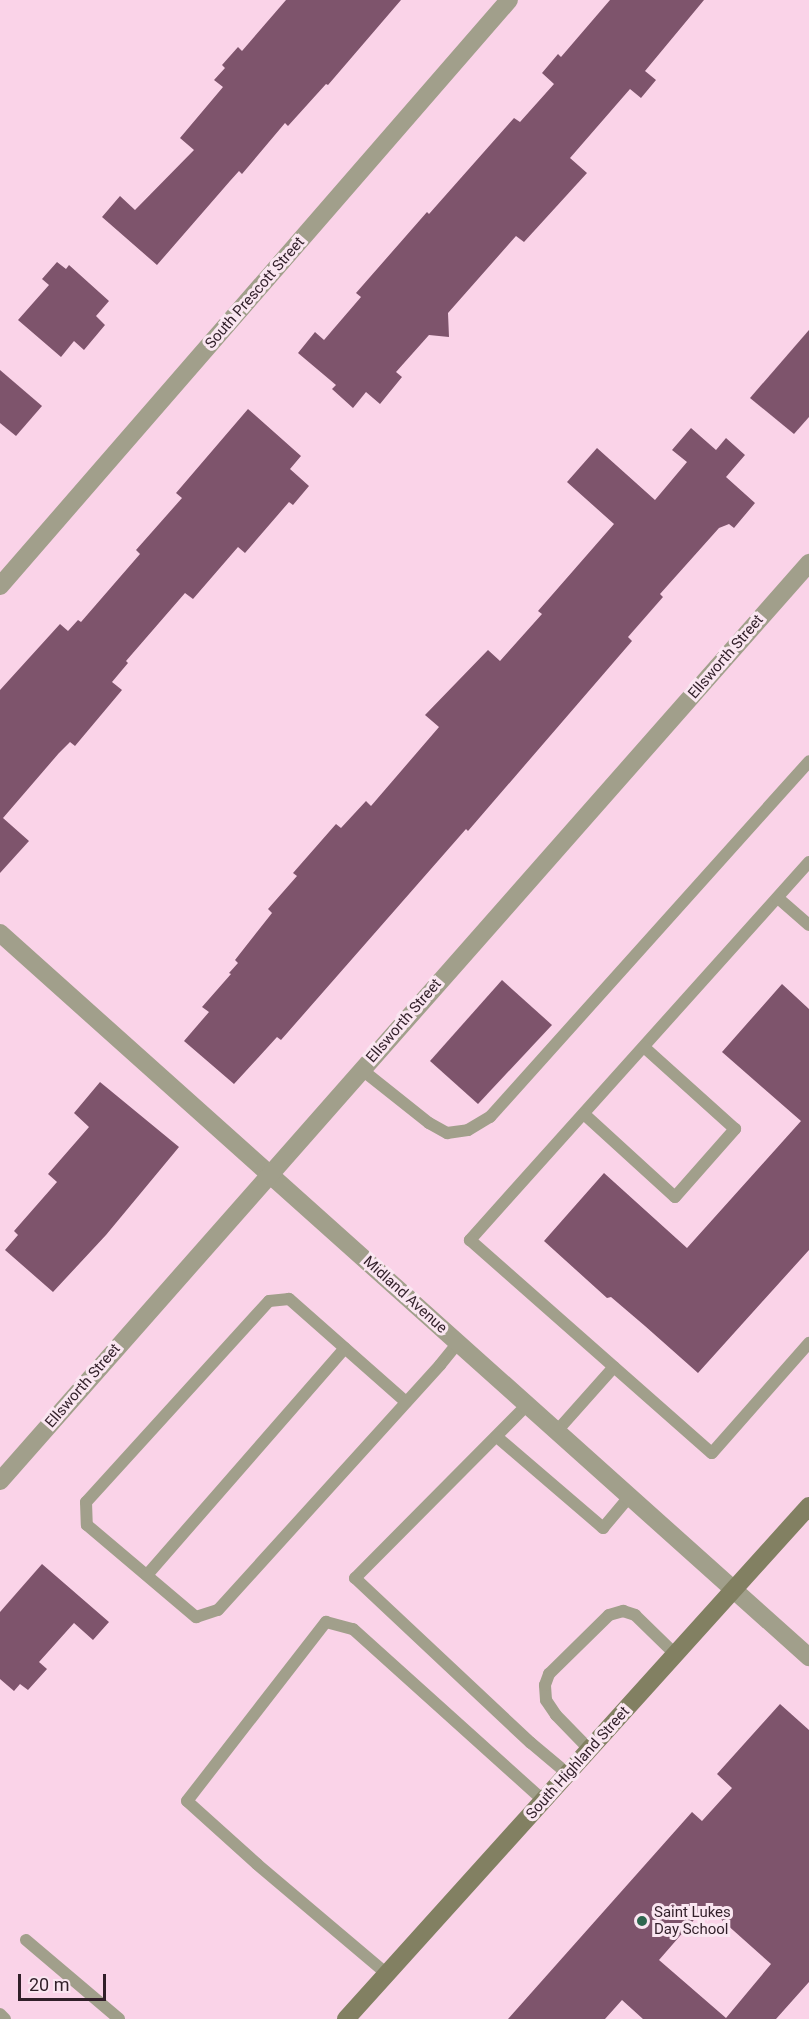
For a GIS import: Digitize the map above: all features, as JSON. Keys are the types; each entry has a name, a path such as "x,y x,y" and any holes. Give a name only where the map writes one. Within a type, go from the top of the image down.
{"main road":[{"name":"South Highland Street","path":"346,2019 734,1592 809,1506"}],"street":[{"name":"South Prescott Street","path":"0,586 509,0"},
{"name":"Ellsworth Street","path":"0,1481 809,563"},
{"name":"Midland Avenue","path":"0,933 809,1658"}],"lane":[{"path":"361,1069 429,1123 447,1133 468,1130 490,1117 809,761"},
{"path":"809,862 470,1240 712,1453 809,1343"},
{"path":"778,898 809,925"},
{"path":"584,1114 675,1197 735,1129 644,1047"},
{"path":"406,1402 289,1299 269,1301 86,1502 87,1525 196,1617 218,1610 406,1402 458,1343"},
{"path":"147,1575 345,1348"},
{"path":"556,1432 614,1367"},
{"path":"527,1405 356,1578 531,1743 568,1774"},
{"path":"497,1437 603,1528 629,1497"},
{"path":"590,1750 556,1715 546,1700 545,1685 549,1674 609,1615 623,1611 635,1615 676,1655"},
{"path":"387,1974 257,1864 187,1801 326,1622 353,1629 544,1801"},
{"path":"26,1940 119,2019"},
{"path":"0,2014 5,2019"}],"building":[{"path":"286,0 401,0 328,85 326,84 288,126 285,123 242,174 239,171 157,265 102,217 120,196 135,210 194,150 180,138 223,87 214,80 225,68 222,65 238,47 242,51"},
{"path":"610,0 704,0 645,71 656,80 641,98 630,89 570,158 587,173 524,242 516,236 448,313 449,337 429,335 396,372 402,377 380,404 366,392 353,408 332,389 336,385 298,353 315,332 324,340 361,297 356,293 427,212 429,214 514,118 520,122 554,84 542,73 558,54 561,57"},
{"path":"57,262 66,269 69,265 109,301 96,316 105,325 84,350 74,341 61,357 18,320 49,285 42,279"},
{"path":"809,330 809,417 794,434 750,398"},
{"path":"0,370 42,406 16,436 0,423"},
{"path":"248,409 301,456 290,469 309,486 293,505 289,502 245,553 238,547 193,599 185,593 126,661 128,663 112,682 122,690 75,746 70,742 59,753 3,818 29,841 0,873 0,690 60,624 68,631 78,620 81,622 140,554 136,550 182,498 176,493"},
{"path":"691,428 716,450 726,438 745,455 726,477 755,503 734,528 729,524 719,528 660,594 663,597 628,637 632,641 468,831 466,829 281,1040 277,1037 234,1084 184,1041 209,1012 202,1007 231,974 229,973 238,963 235,960 272,913 268,909 297,876 293,873 336,824 341,828 366,801 371,806 439,727 425,715 488,650 500,661 542,614 538,611 614,524 567,482 597,448 655,500 687,462 672,450"},
{"path":"502,980 552,1025 478,1104 430,1061"},
{"path":"782,984 809,1009 809,1250 698,1373 611,1297 607,1298 544,1241 604,1173 687,1248 801,1121 722,1052"},
{"path":"100,1082 179,1147 106,1235 53,1292 5,1250 18,1235 14,1231 57,1182 48,1174 89,1127 74,1113"},
{"path":"42,1564 109,1622 93,1640 74,1623 39,1662 47,1669 28,1690 20,1684 14,1691 0,1679 0,1612"},
{"path":"780,1704 809,1730 809,1982 776,2019 643,2019 622,2000 605,2019 508,2019 692,1812 702,1821 732,1788 717,1774","holes":["706,1906 771,1964 726,2018 659,1960"]}],"place":[{"name":"Saint Lukes Day School","path":"642,1921"}]}
